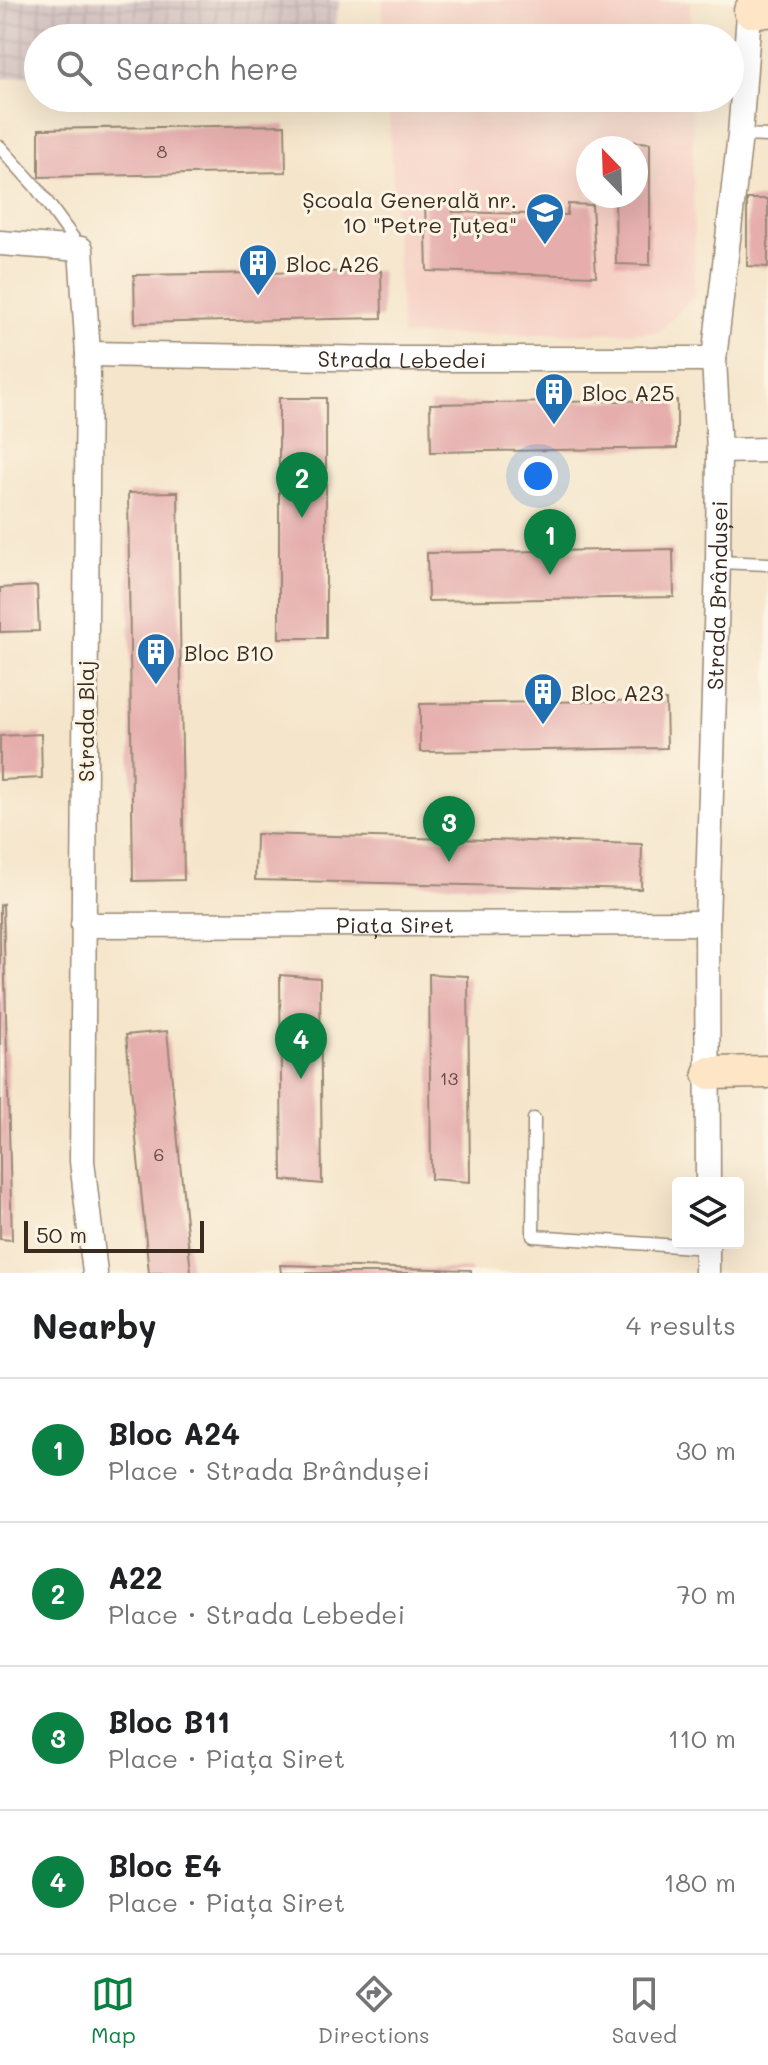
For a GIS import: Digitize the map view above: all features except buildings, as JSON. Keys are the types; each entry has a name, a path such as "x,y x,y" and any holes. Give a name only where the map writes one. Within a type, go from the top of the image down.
{"street":[{"name":"Strada Brândușei","path":"744,103 756,7"},
{"name":"Strada Brândușei","path":"708,1177 707,923 719,451 714,359 743,112"},
{"path":"0,243 81,249"},
{"name":"Strada Blaj","path":"81,249 88,354 82,1161 95,1273"},
{"name":"Strada Lebedei","path":"88,354 388,359 714,359"},
{"path":"719,451 768,450"},
{"name":"Piața Siret","path":"83,925 707,923"},
{"path":"709,1073 768,1072"}],"lane":[{"path":"740,135 768,136"},
{"path":"0,147 36,187 81,249"},
{"path":"718,562 768,564"},
{"path":"534,1119 533,1236 707,1255"}],"shaded area":[{"path":"0,0 340,0 335,24 24,24 24,76 0,79"},
{"path":"382,0 690,2 691,24 383,24"},
{"name":"Școala Generală nr. 10 \"Petre Țuțea\"","path":"389,112 692,112 695,295 659,332 402,336"}],"place":[{"name":"Școala Generală nr. 10 \"Petre Țuțea\"","path":"545,246"},
{"name":"Bloc A26","path":"258,297"},
{"name":"Bloc A25","path":"554,426"},
{"name":"A22","path":"302,518"},
{"name":"Bloc A24","path":"550,575"},
{"name":"Bloc B10","path":"156,686"},
{"name":"Bloc A23","path":"543,726"},
{"name":"Bloc B11","path":"449,862"},
{"name":"Bloc E4","path":"301,1079"}]}
